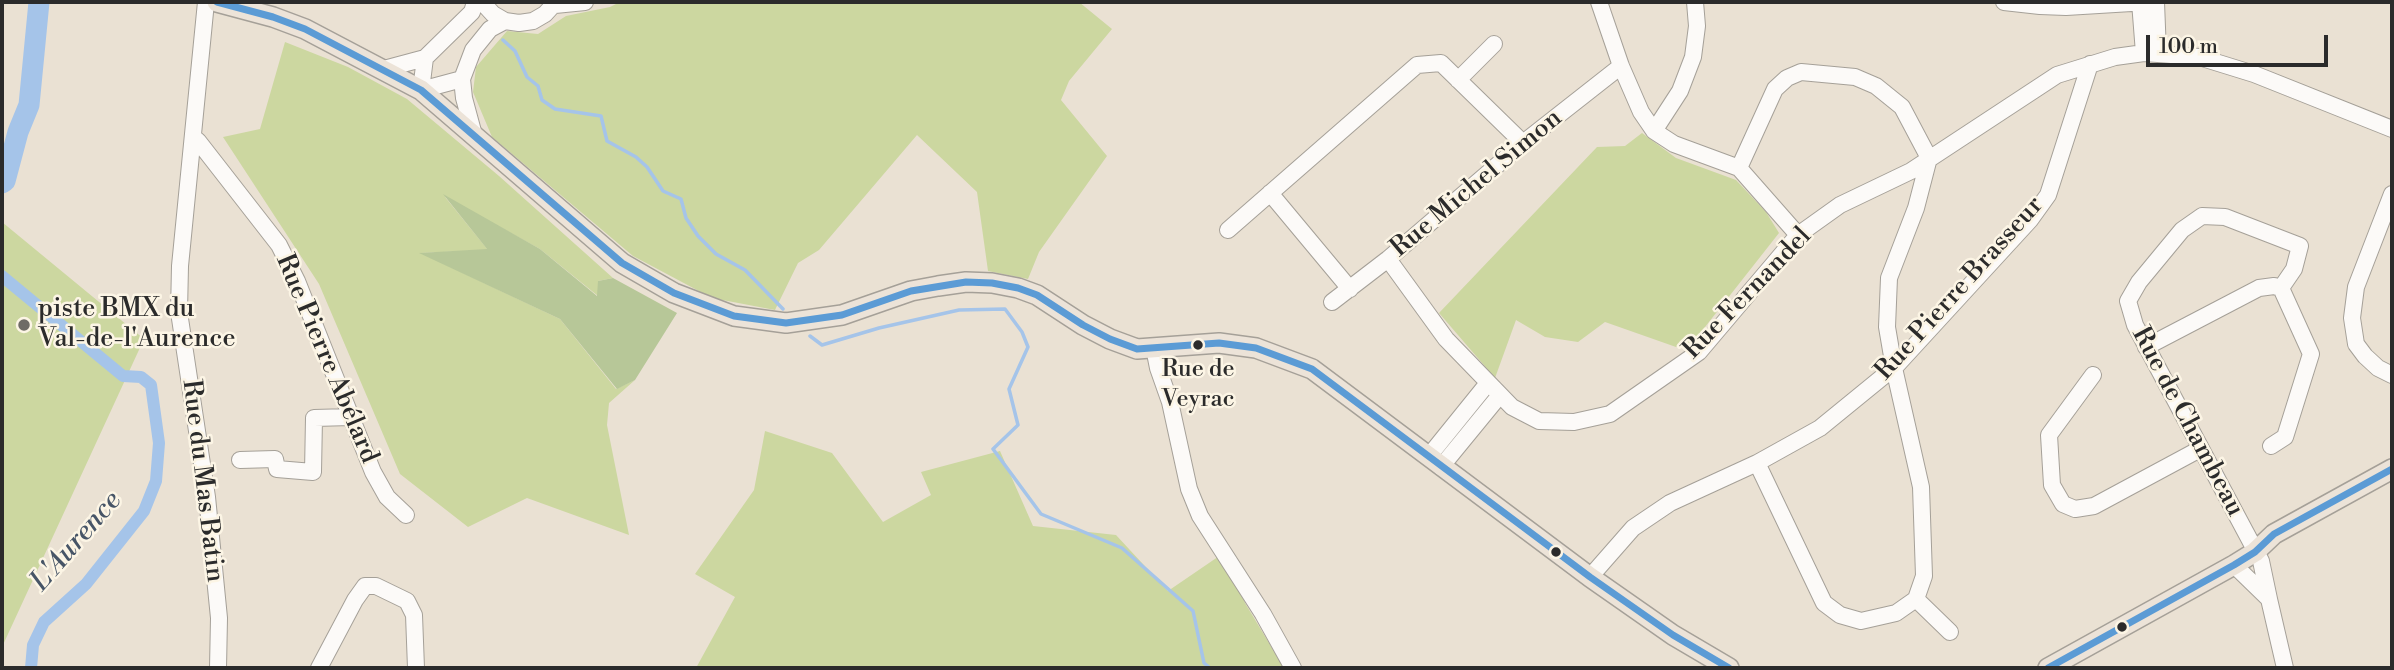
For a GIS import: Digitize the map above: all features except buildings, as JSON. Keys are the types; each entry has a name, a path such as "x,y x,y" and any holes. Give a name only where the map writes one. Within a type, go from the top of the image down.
{"main road":[{"path":"217,2 273,16 305,29 421,90 622,263 674,293 734,316 786,323 842,315 911,291 966,282 992,283 1037,295 1110,339 1137,349 1219,343 1256,348 1312,369 1590,578 1673,635 1730,668"},
{"path":"2049,668 2234,565 2274,534 2392,469"},
{"path":"2255,551 2280,544 2392,484"}],"street":[{"name":"Rue du Mas Batin","path":"206,2 180,266 179,312 207,497 219,618 218,668"},
{"path":"384,69 425,58 472,12 475,2"},
{"path":"482,2 493,14 505,21 519,23 533,21 545,15 555,3 585,2"},
{"path":"1599,2 1641,113 1654,131 1674,144 1739,168 1798,236"},
{"path":"1654,131 1680,92 1693,57 1697,26 1695,2"},
{"path":"2004,2 2053,7 2147,2"},
{"path":"2140,2 2151,53"},
{"path":"2151,53 2156,2"},
{"path":"474,135 462,79 473,50 490,29 505,21"},
{"path":"1458,80 1494,44"},
{"name":"Rue Fernandel","path":"1388,259 1446,339 1512,407 1539,421 1574,422 1609,414 1699,352 1798,236 1840,205 1954,145 2057,75 2090,64 2151,53 2199,57 2223,63 2392,129"},
{"path":"425,58 421,90 462,79"},
{"path":"1228,230 1418,65 1441,63 1523,142"},
{"name":"Rue Pierre Brasseur","path":"1590,578 1633,528 1670,503 1757,463 1820,428 1894,368 2030,220 2048,195 2090,64"},
{"name":"Rue Michel Simon","path":"1332,302 1388,259 1523,142 1621,66"},
{"path":"1739,168 1775,89 1787,78 1801,72 1855,77 1875,86 1902,107 1929,158 1916,208 1889,278 1887,327 1921,487 1924,576 1916,599 1896,613 1861,621 1840,615 1824,603 1757,463"},
{"name":"Rue Pierre Abélard","path":"193,137 279,245 298,281 377,480 387,496 406,515"},
{"path":"1270,192 1350,289"},
{"path":"2392,194 2356,287 2352,317 2356,344 2378,368 2392,374"},
{"name":"Rue de Chambeau","path":"2281,288 2294,269 2300,246 2225,217 2202,216 2182,230 2139,282 2128,301 2135,325 2146,347 2261,561 2285,668"},
{"path":"2146,347 2259,288 2281,288 2311,354 2285,437 2271,446"},
{"path":"1154,348 1170,401 1189,489 1200,516 1263,614 1293,668"},
{"path":"2092,375 2049,435 2052,485 2063,504 2075,509 2094,506 2200,449"},
{"path":"1435,462 1494,389"},
{"path":"240,460 275,459 277,470 313,472 314,418 351,417"},
{"path":"2234,565 2269,599"},
{"path":"318,668 365,586 376,586 407,601 414,615 416,668"},
{"path":"1916,599 1950,632"}],"green space":[{"path":"620,2 1079,2 1112,29 1069,81 1061,100 1107,156 1039,252 1028,279 988,271 977,192 917,135 819,250 798,263 775,310 712,298 633,256 492,137 473,92 476,67 507,31 538,34 566,16 610,7"},
{"path":"285,42 348,67 407,99 499,176 613,278 598,281 598,296 540,249 445,197 488,250 421,253 560,319 616,389 635,380 609,403 607,425 629,535 527,498 468,527 400,474 319,284 223,137 260,129"},
{"path":"1642,133 1676,158 1736,180 1766,212 1779,233 1694,341 1676,347 1605,322 1578,342 1545,337 1516,320 1495,378 1439,313 1597,147 1625,146"},
{"path":"443,194 540,249 597,296 598,281 613,278 677,313 635,380 617,389 560,319 419,253 487,249"},
{"path":"2,222 144,339 2,647"},
{"path":"765,431 832,453 883,522 931,495 921,472 1000,451 1033,526 1116,535 1168,591 1228,550 1245,603 1284,668 696,668 735,597 695,574 754,490"}],"waterway":[{"name":"L'Aurence","path":"2,183 5,181 18,132 29,105 39,2"},
{"path":"503,40 515,51 527,77 538,86 542,100 555,109 601,116 607,141 636,157 647,167 663,191 681,199 686,218 698,236 716,254 745,270 783,309"},
{"name":"L'Aurence","path":"2,276 123,376 141,377 151,385 159,443 156,481 144,511 86,584 44,622 33,645 31,668"},
{"path":"810,336 822,345 879,328 959,310 1005,309 1022,332 1028,347 1009,389 1018,425 993,449 1041,514 1122,548 1193,611 1204,663 1210,668"}],"transit line":[{"path":"217,2 305,29 421,90 622,263 674,293 734,316 786,323 842,315 911,291 966,282 992,283 1037,295 1083,325 1137,349 1219,343 1256,348 1312,369 1590,577 1673,635 1729,668"},
{"path":"2048,668 2234,565 2255,552 2274,534 2392,469"}],"place":[{"name":"piste BMX du Val-de-l'Aurence","path":"24,325"},
{"name":"Rue de Veyrac","path":"1198,345"}]}
